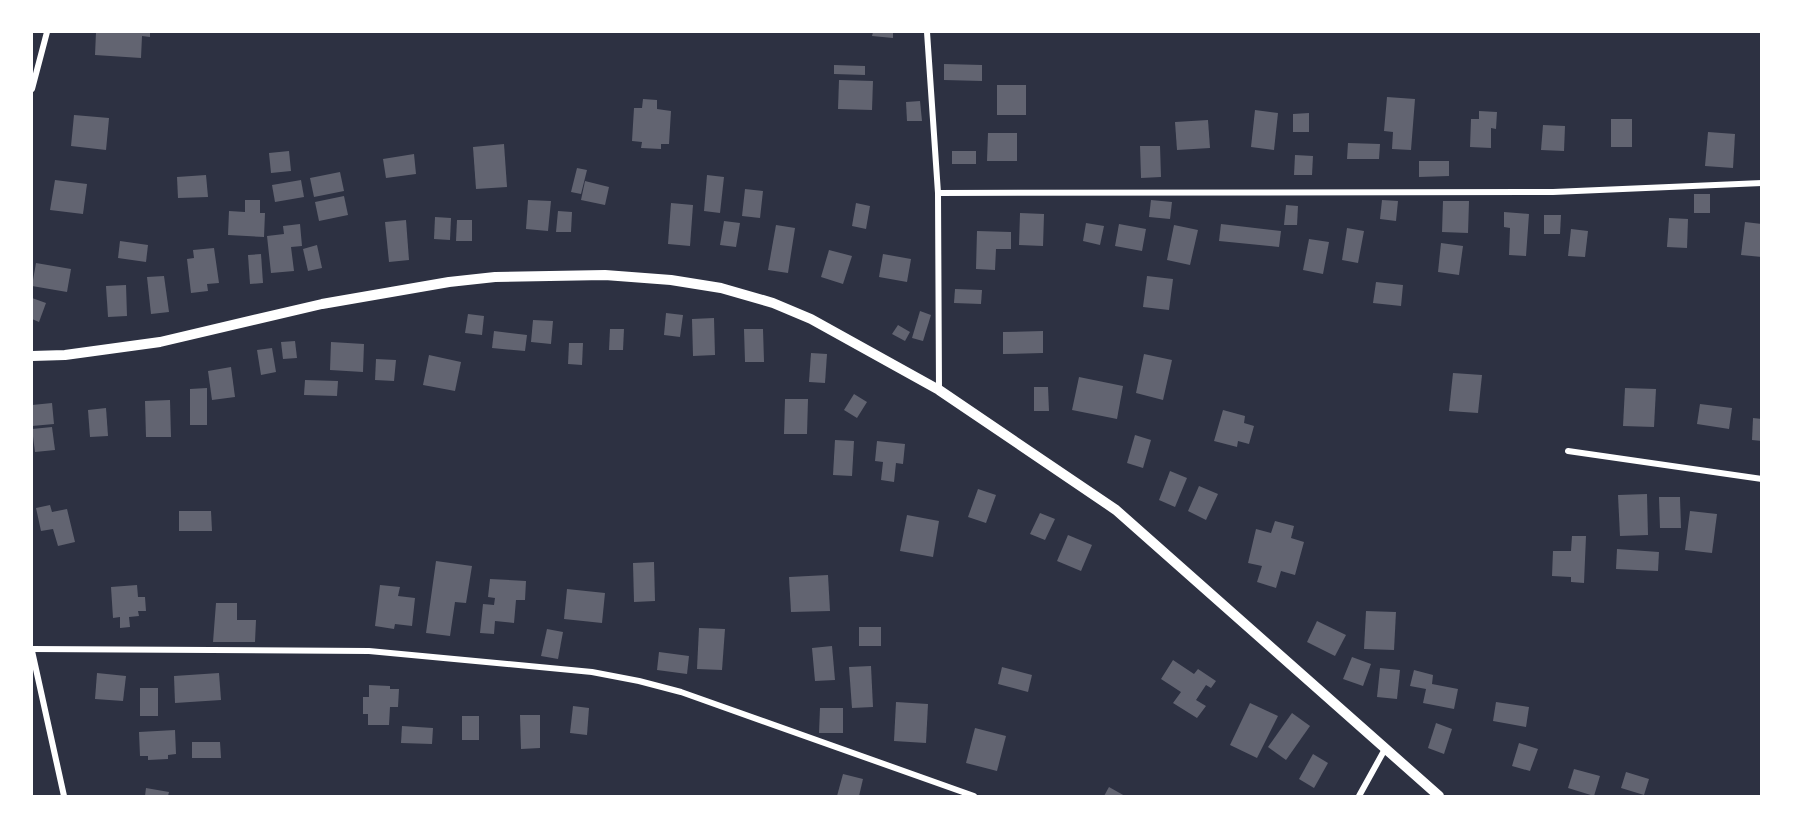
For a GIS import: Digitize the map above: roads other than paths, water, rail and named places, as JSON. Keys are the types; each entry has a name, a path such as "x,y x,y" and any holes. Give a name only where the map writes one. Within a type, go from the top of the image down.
{"street":[{"path":"32,90 47,32"},
{"path":"927,32 938,193 939,390"},
{"path":"938,193 1553,192 1761,183"},
{"path":"32,356 65,355 160,342 322,304 450,282 495,277 605,275 671,280 711,286 773,303 811,320 939,390 1116,510 1439,796"},
{"path":"1568,451 1761,478"},
{"path":"64,796 32,650 369,651 592,672 681,692 974,796"},
{"path":"1359,796 1385,749"}]}
